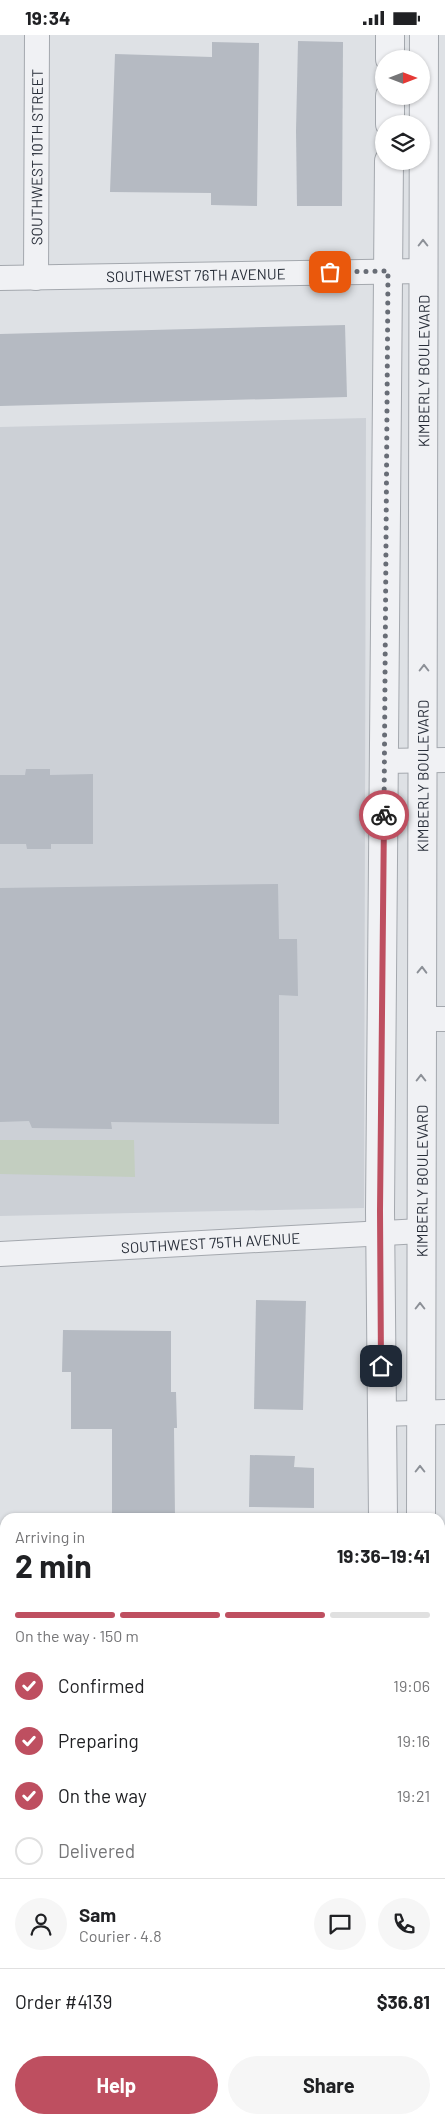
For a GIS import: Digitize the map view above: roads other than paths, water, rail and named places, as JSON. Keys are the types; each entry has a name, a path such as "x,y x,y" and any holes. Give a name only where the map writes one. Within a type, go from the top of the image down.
{"street":[{"name":"SOUTHWEST 10TH STREET","path":"36,278 37,35"},
{"path":"390,35 390,50"},
{"name":"KIMBERLY BOULEVARD","path":"421,1513 432,1412 421,1231 433,1019 434,760 424,641 424,35"},
{"path":"383,1513 380,1234 389,170"},
{"name":"SOUTHWEST 76TH AVENUE","path":"0,278 423,271"},
{"path":"387,456 404,475 410,490 412,611 424,641"},
{"path":"384,761 434,760"},
{"name":"SOUTHWEST 75TH AVENUE","path":"0,1254 421,1231"},
{"path":"382,1414 432,1412"}]}
